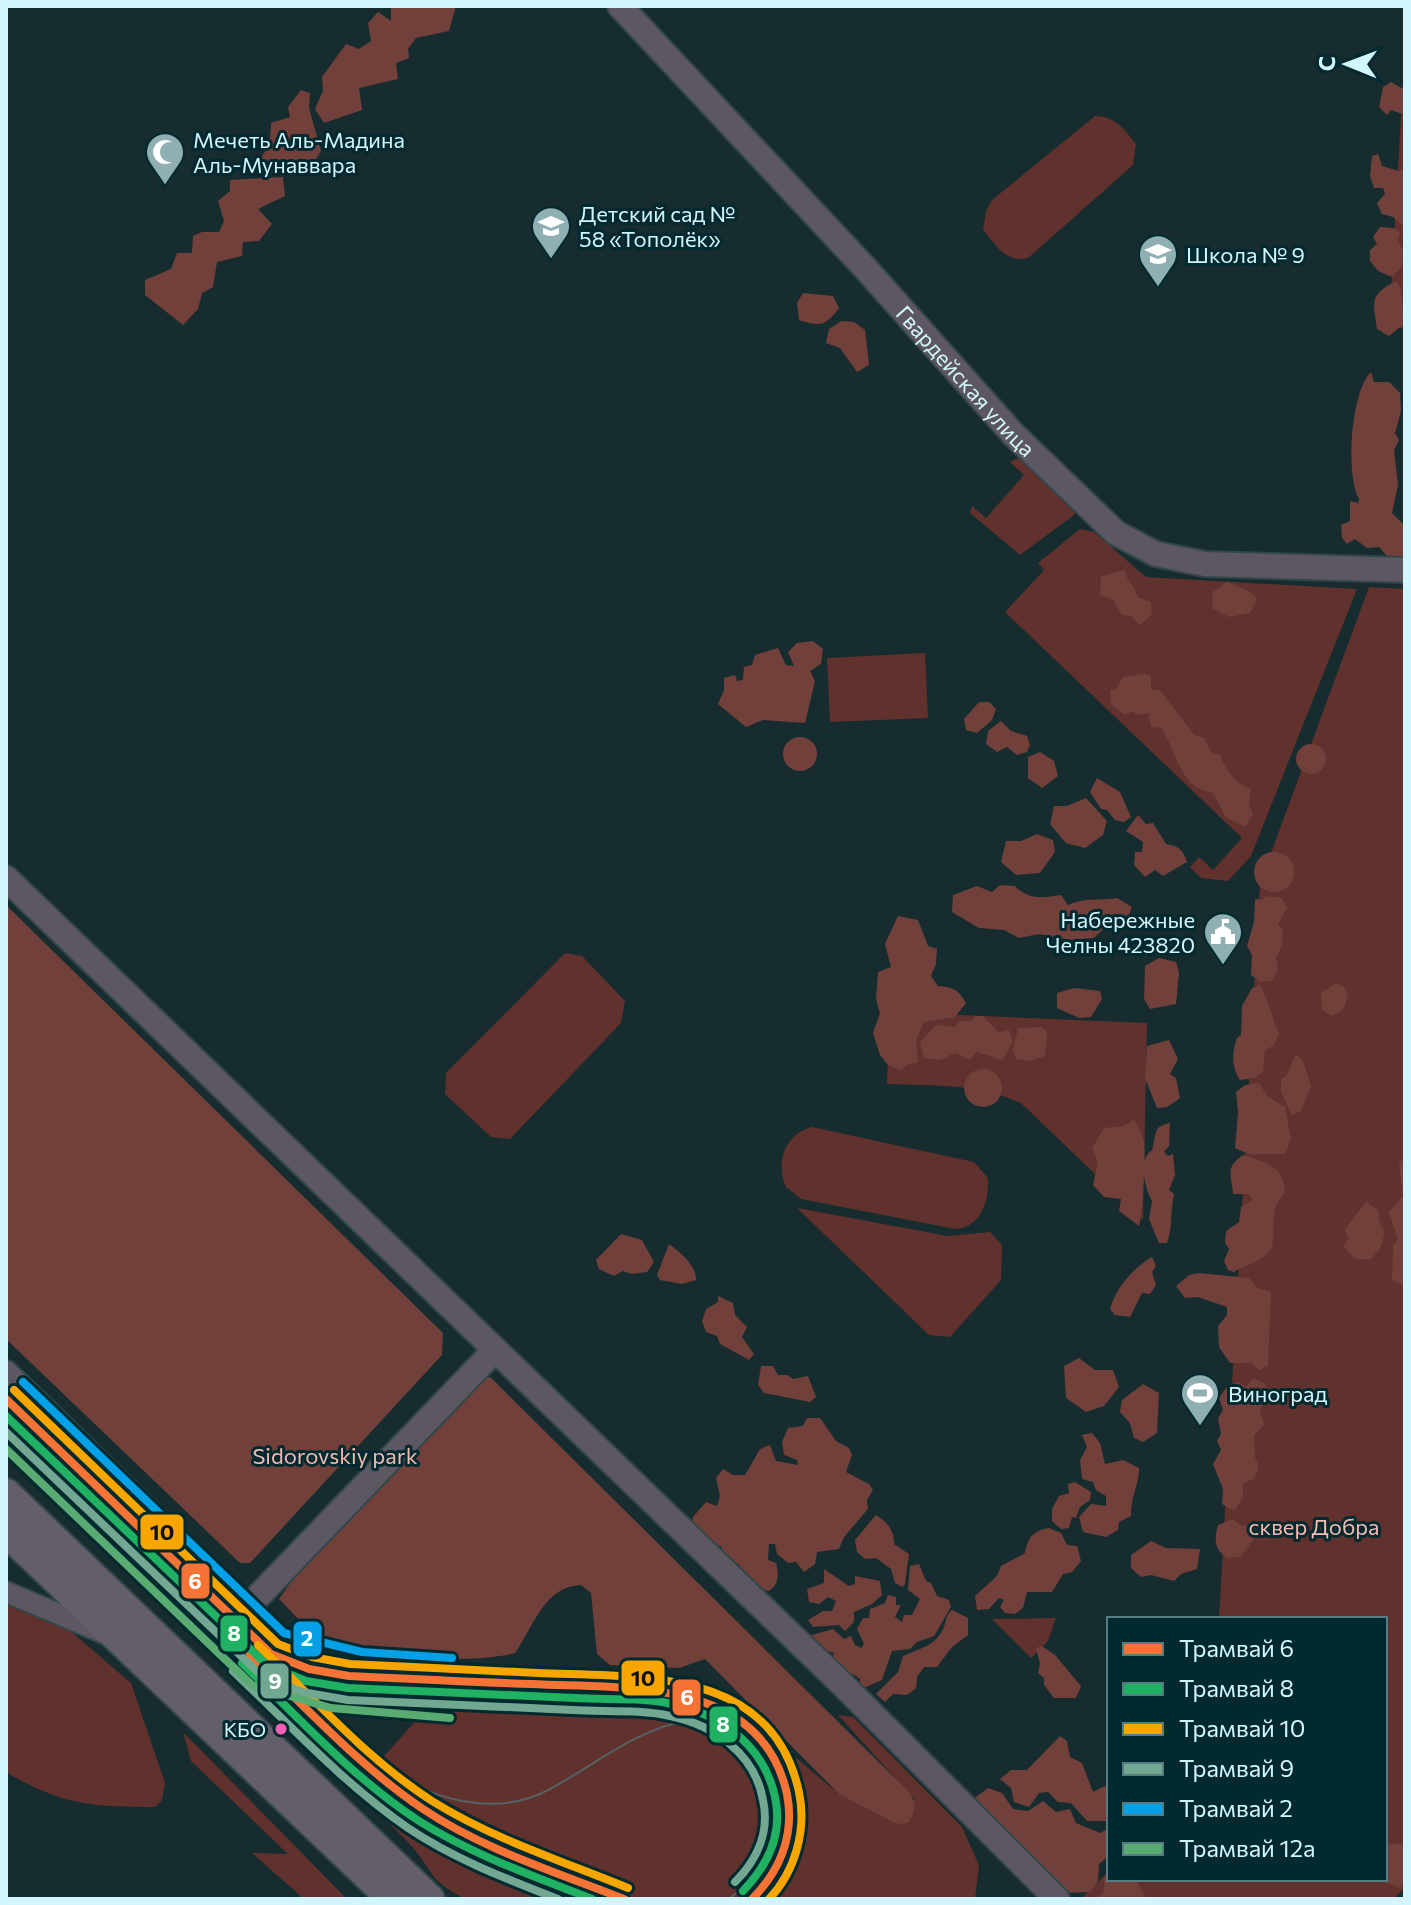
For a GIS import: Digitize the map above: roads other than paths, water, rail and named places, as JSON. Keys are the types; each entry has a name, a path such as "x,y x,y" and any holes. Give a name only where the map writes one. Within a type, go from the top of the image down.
{"main road":[{"path":"6,1494 429,1899"},
{"path":"6,1531 393,1899"}],"street":[{"name":"Гвардейская улица","path":"620,6 866,269 1013,434 1116,533 1156,554 1205,564 1405,570"},
{"path":"6,878 988,1828 1057,1899"},
{"path":"6,1373 247,1608 495,1350"},
{"path":"6,1592 120,1640"}],"tram line":[{"name":"2","path":"23,1382 284,1633 362,1652 452,1658"},
{"name":"10","path":"14,1390 278,1644 312,1657 350,1664 657,1679 696,1687 731,1700 761,1721 784,1751 799,1792 801,1821 797,1850 786,1876 769,1899"},
{"name":"6","path":"6,1399 271,1654 309,1669 349,1676 647,1690 685,1697 719,1709 749,1728 772,1756 787,1794 789,1809 783,1851 770,1877 752,1899"},
{"name":"8","path":"6,1416 267,1665 306,1681 348,1688 660,1702 690,1709 724,1725 751,1748 761,1762 777,1810 771,1848 760,1870 743,1891"},
{"name":"9","path":"6,1432 262,1676 302,1692 348,1700 658,1714 686,1720 717,1734 742,1756 751,1769 759,1784 765,1812 760,1845 735,1882"},
{"name":"12а","path":"6,1449 252,1685 331,1708 450,1718"},
{"name":"10","path":"258,1645 363,1747 432,1801 503,1838 628,1888"},
{"name":"6","path":"250,1654 355,1755 423,1809 495,1848 624,1899"},
{"path":"271,1654 397,1776 427,1791 464,1801 498,1804 542,1793 648,1732 676,1723 704,1722 731,1731 755,1753 767,1773 774,1793 776,1826 772,1848 763,1865 751,1881 728,1899"},
{"name":"8","path":"242,1663 371,1786 419,1821 482,1855 592,1899"},
{"name":"9","path":"233,1671 339,1773 408,1828 462,1859 558,1899"}],"place":[{"name":"Мечеть Аль-Мадина Аль-Мунаввара","path":"165,186"},
{"name":"Детский сад № 58 «Тополёк»","path":"551,260"},
{"name":"Школа № 9","path":"1158,288"},
{"name":"Набережные Челны 423820","path":"1223,966"},
{"name":"Виноград","path":"1200,1427"},
{"name":"КБО","path":"281,1729"}],"park label":[{"name":"Sidorovskiy park","path":"335,1455"},
{"name":"сквер Добра","path":"1314,1526"}]}
